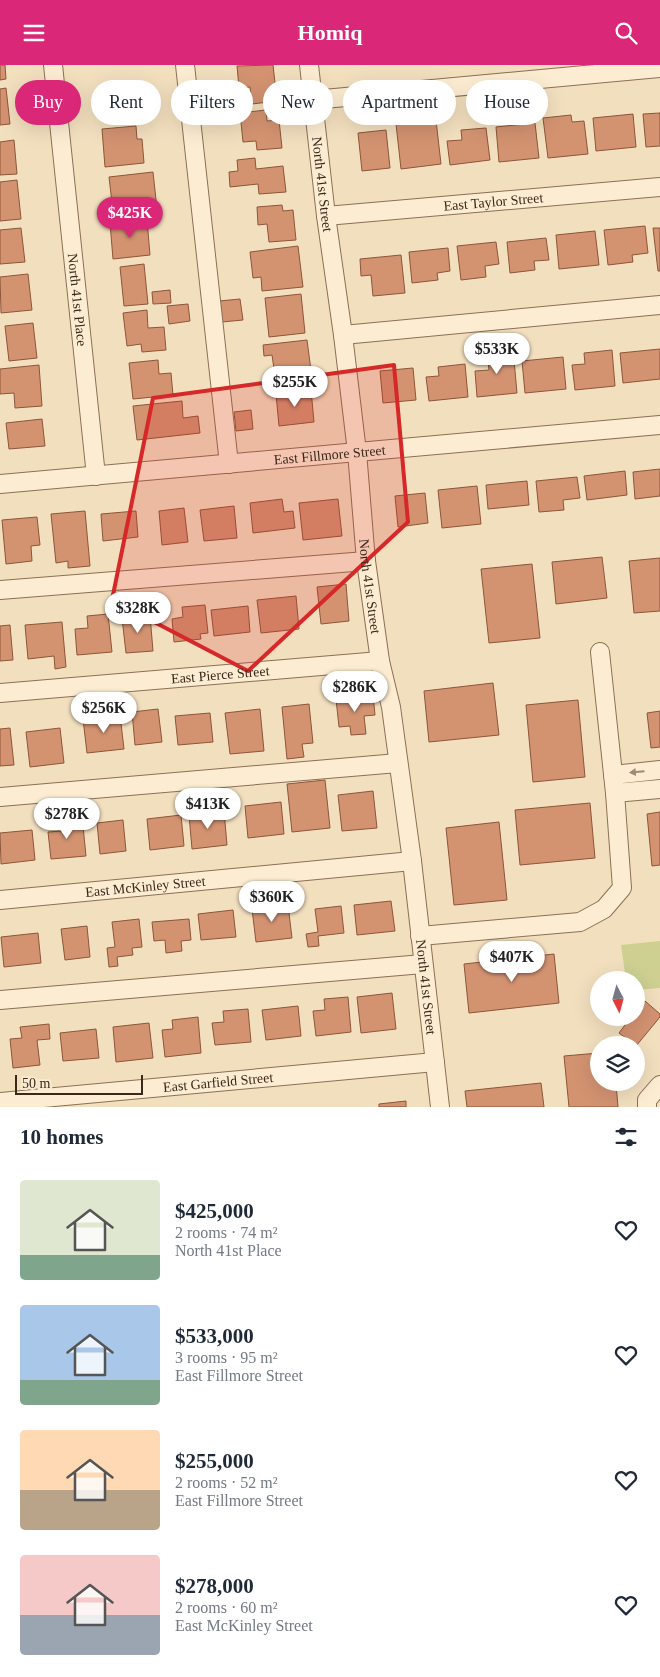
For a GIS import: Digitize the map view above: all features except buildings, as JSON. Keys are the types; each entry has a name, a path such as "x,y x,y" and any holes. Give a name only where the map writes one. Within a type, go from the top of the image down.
{"street":[{"name":"North 41st Place","path":"53,65 96,475"},
{"path":"185,65 229,463"},
{"name":"North 41st Street","path":"309,65 311,80"},
{"path":"333,98 660,68"},
{"name":"North 41st Street","path":"316,125 357,452 366,561 380,661 390,707 412,861 440,1107"},
{"name":"East Taylor Street","path":"326,216 660,187"},
{"path":"343,335 660,305"},
{"name":"East Fillmore Street","path":"0,484 660,425"},
{"path":"0,590 366,561"},
{"path":"420,937 580,922 604,909 622,888 615,793 600,652"},
{"name":"East Pierce Street","path":"0,693 380,661"},
{"path":"0,797 398,763"},
{"path":"613,775 660,770"},
{"path":"615,793 660,789"},
{"name":"East McKinley Street","path":"0,900 412,861"},
{"path":"0,1000 423,964"},
{"name":"East Garfield Street","path":"0,1103 435,1062"},
{"path":"647,1107 647,1100 660,1085"}],"highlighted area":[{"path":"394,365 408,522 248,671 112,600 153,398"}],"green space":[{"path":"660,941 660,988 645,989 645,971 625,971 621,945"}]}
